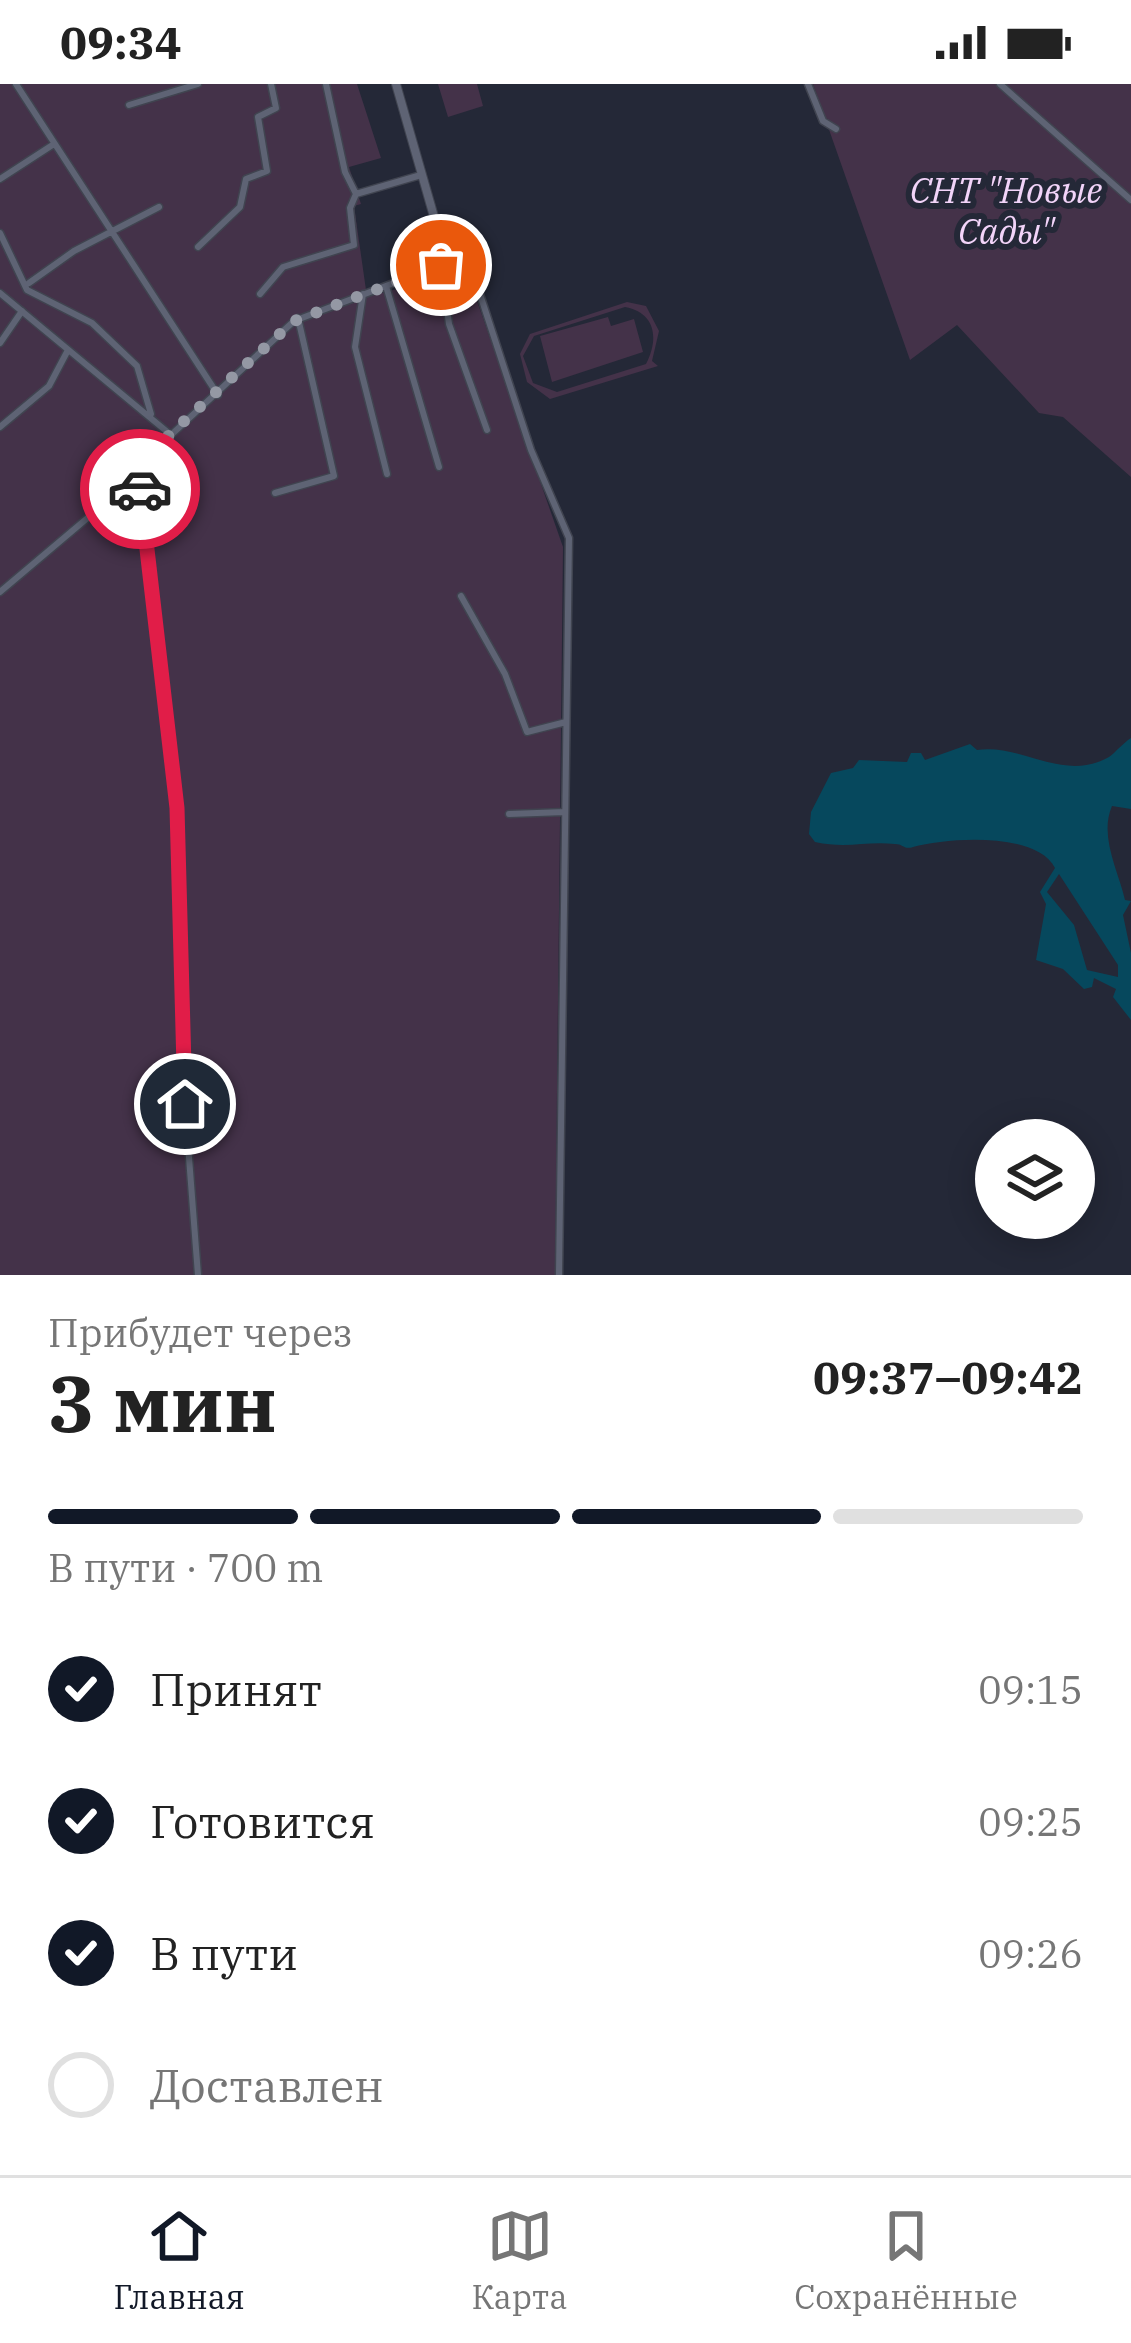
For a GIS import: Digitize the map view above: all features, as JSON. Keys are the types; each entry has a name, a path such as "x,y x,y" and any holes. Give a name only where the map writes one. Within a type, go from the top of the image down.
{"street":[{"path":"16,84 218,395"},
{"path":"129,105 198,84"},
{"path":"198,247 240,207 246,179 267,171 258,117 276,108 271,84"},
{"path":"260,294 283,267 354,245 350,208 356,194 345,172 326,84"},
{"path":"395,84 443,260 449,324 487,430"},
{"path":"808,84 824,121 836,129"},
{"path":"1000,84 1131,200"},
{"path":"0,179 54,144"},
{"path":"356,194 421,175"},
{"path":"14,304 28,286 159,207"},
{"path":"0,233 28,286 92,323 136,366 152,414"},
{"path":"0,592 136,477 170,434 298,318 443,260"},
{"path":"443,260 474,276 531,450 568,538 559,1275"},
{"path":"386,286 439,467"},
{"path":"0,293 152,414 170,434"},
{"path":"363,294 356,347 387,474"},
{"path":"0,343 22,311"},
{"path":"275,494 334,476 298,318"},
{"path":"0,427 49,386 69,349"},
{"path":"136,477 177,808 182,1079 199,1275"},
{"path":"461,596 505,674 527,731 566,722"},
{"path":"509,814 565,812"}],"green space":[{"path":"0,84 357,84 381,158 349,167 361,204 354,206 367,297 463,271 469,278 563,547 555,1275 0,1275"},
{"path":"438,84 477,84 483,106 448,117"},
{"name":"СНТ \"Новые Сады\"","path":"813,84 1131,84 1131,477 1063,417 1039,413 957,325 910,360"},
{"path":"627,302 646,306 659,331 652,361 658,366 550,399 527,382 520,354 530,334","holes":["625,307 635,310 652,328 653,345 646,364 557,392 533,383 523,356 534,336"]},
{"path":"608,317 611,326 634,319 643,352 552,382 540,336"}],"water":[{"path":"1131,738 1131,809 1112,806 1108,829 1125,900 1131,901 1123,915 1131,953 1131,1020 1113,997 1116,989 1094,978 1092,987 1084,989 1063,969 1036,960 1046,904 1040,892 1055,868 1045,856 991,840 907,848 884,843 826,844 815,842 809,834 811,812 831,773 853,768 859,760 907,762 911,753 921,753 925,760 970,744 977,750 1075,766 1109,757","holes":["1059,874 1118,965 1118,977 1087,970 1074,925 1047,892"]}],"way so far":[{"path":"140,489 136,477 170,434 294,321 428,274 441,265"}],"route":[{"path":"140,489 177,808 185,1104"}]}
